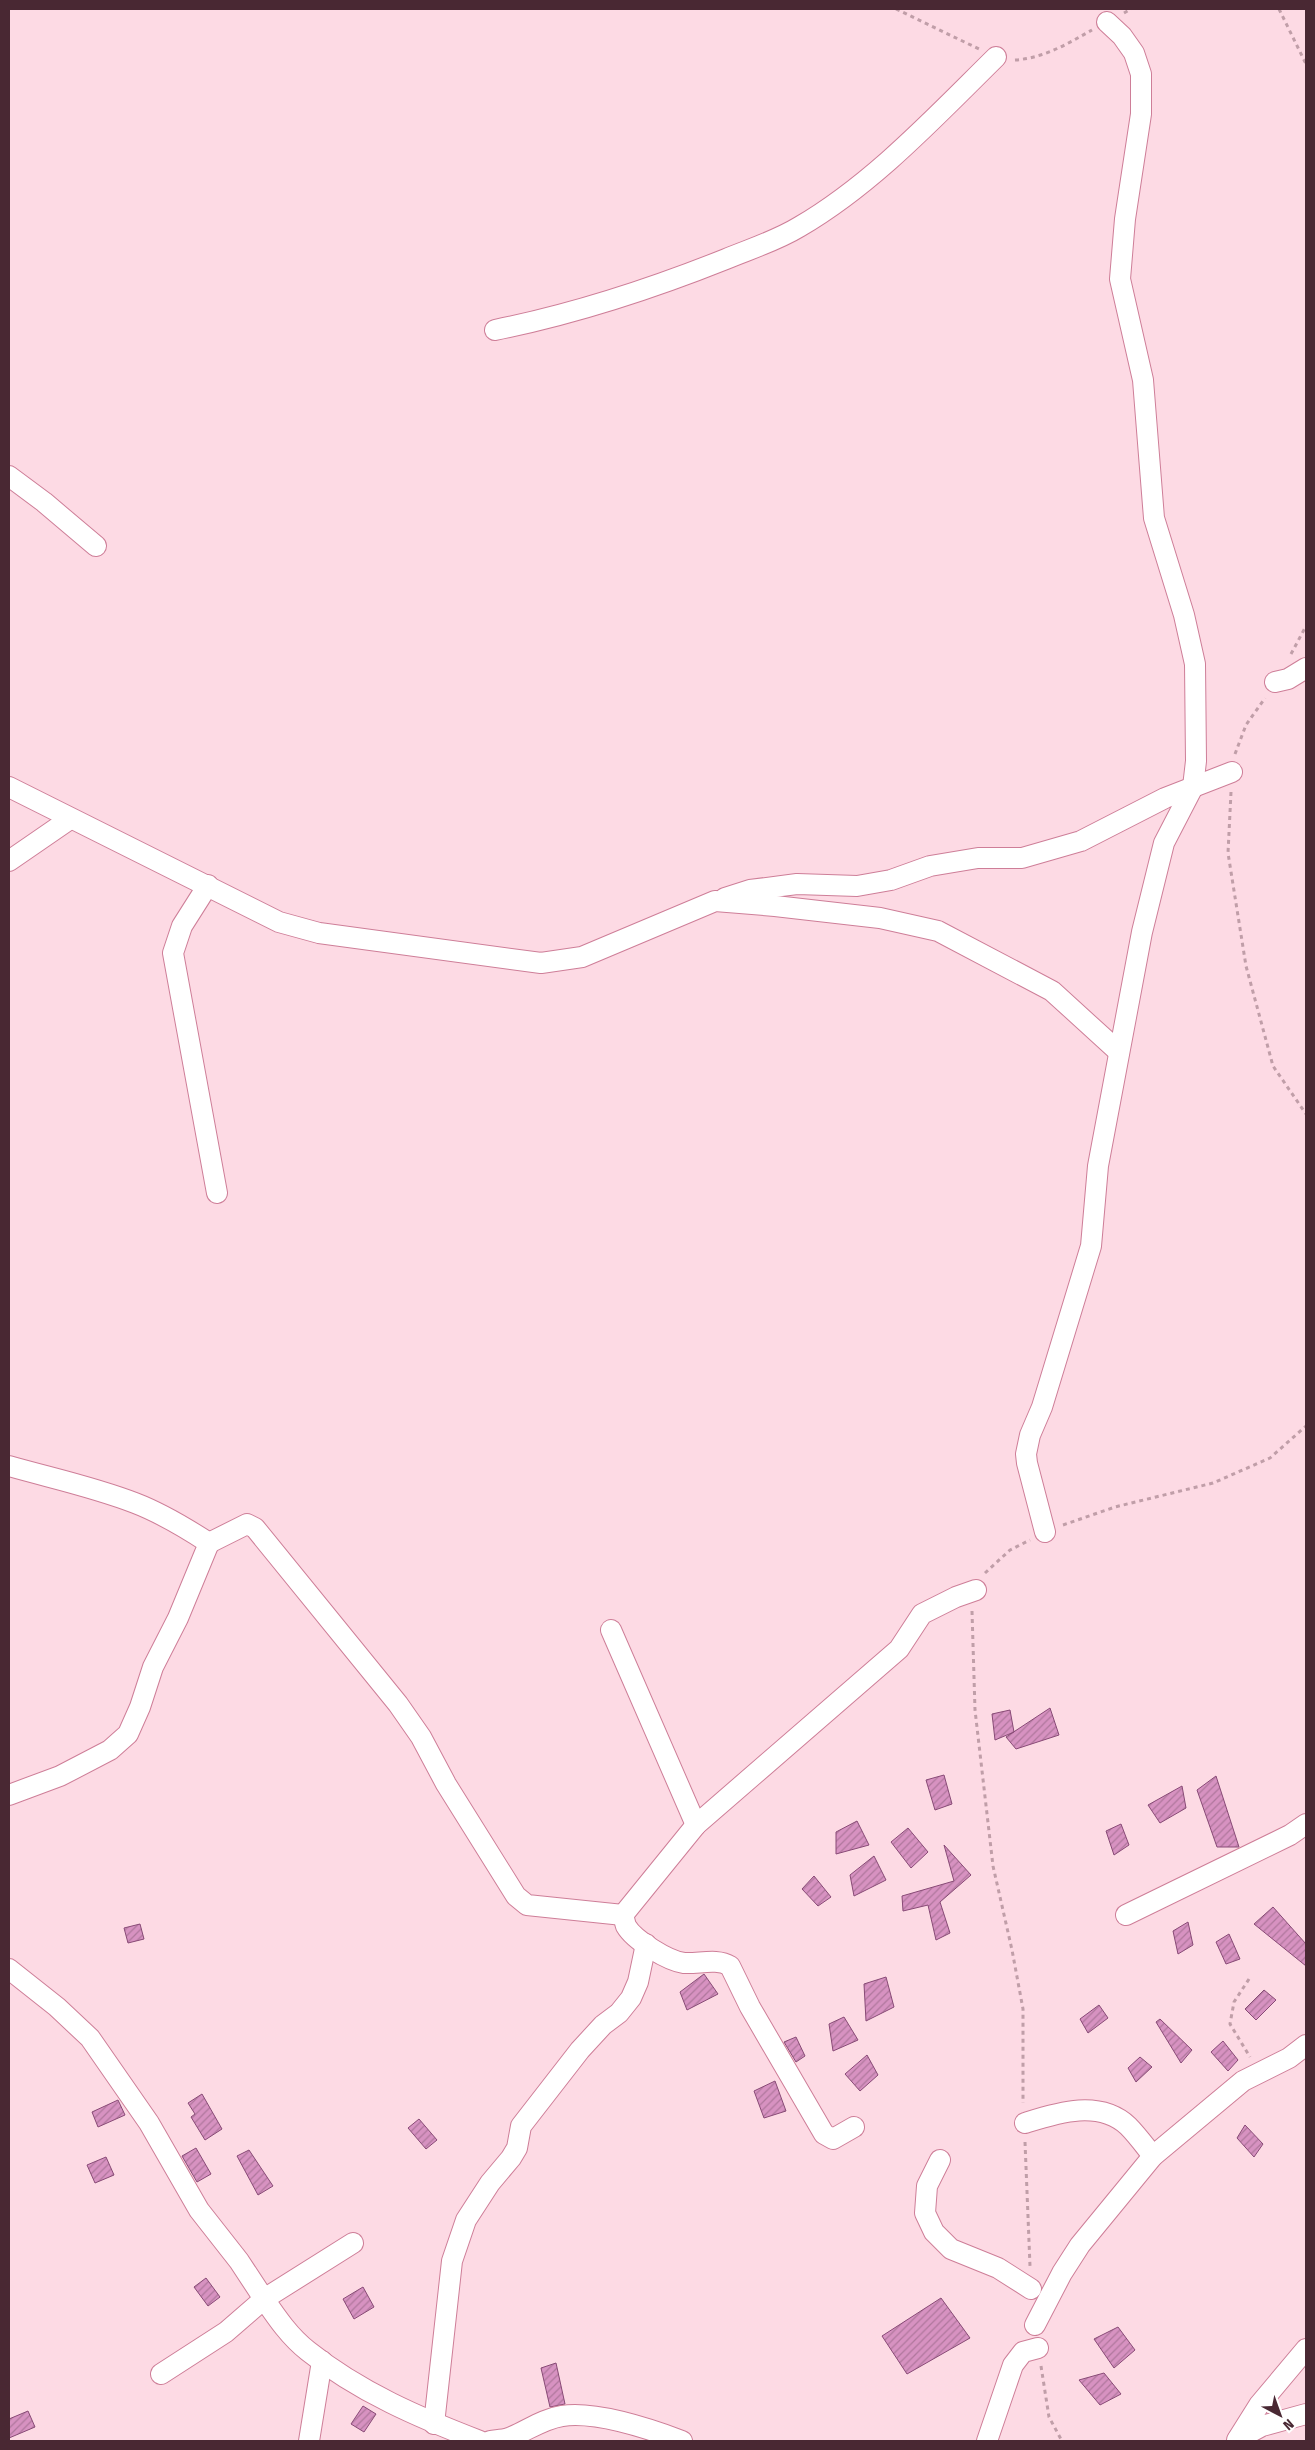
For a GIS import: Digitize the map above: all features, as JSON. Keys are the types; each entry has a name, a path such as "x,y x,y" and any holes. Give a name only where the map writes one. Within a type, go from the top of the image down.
{"street":[{"path":"1045,1532 1026,1454 1030,1435 1042,1407 1091,1246 1098,1166 1142,932 1164,844 1193,787 1196,761 1195,664 1184,615 1154,518 1143,380 1120,279 1125,219 1141,114 1142,74 1134,53 1122,36 1107,22"},
{"path":"494,330 551,319 683,276 798,228 855,188 921,130 996,57"},
{"path":"9,476 44,502 96,546"},
{"path":"1275,682 1288,679 1306,668"},
{"path":"9,787 279,922 319,933 541,962 582,957 715,901 750,890 797,884 857,886 891,880 930,866 978,858 1022,858 1081,841 1165,798 1232,772"},
{"path":"9,861 70,819"},
{"path":"208,885 182,926 172,953 218,1193"},
{"path":"715,901 880,918 938,931 1052,991 1119,1052"},
{"path":"9,1466 88,1487 135,1503 182,1526 209,1543"},
{"path":"9,1795 60,1776 110,1750 128,1734 140,1707 153,1667 178,1618 209,1543 247,1524 255,1528 398,1704 421,1738 446,1784 516,1896 527,1905 623,1915"},
{"path":"623,1915 696,1826 900,1649 922,1614 976,1590"},
{"path":"611,1630 696,1826"},
{"path":"1126,1916 1290,1835 1306,1824"},
{"path":"623,1915 627,1927 646,1944 665,1956 682,1962 717,1962 730,1966 752,2012 824,2134 833,2139 854,2127"},
{"path":"434,2424 452,2261 466,2220 486,2189 517,2148 521,2126 580,2050 603,2025 619,2013 631,1998 638,1982 646,1944"},
{"path":"9,1969 58,2007 90,2038 149,2123 199,2210 239,2262 281,2323 307,2350 349,2381 434,2424 480,2441"},
{"path":"1035,2325 1076,2251 1153,2156 1243,2081 1289,2058 1306,2045"},
{"path":"1024,2123 1060,2112 1095,2111 1113,2116 1127,2125 1153,2156"},
{"path":"940,2160 928,2186 925,2213 934,2232 950,2249 998,2268 1031,2289"},
{"path":"161,2374 226,2332 264,2299 353,2243"},
{"path":"987,2441 1013,2365 1023,2352 1038,2348"},
{"path":"1235,2440 1258,2405 1306,2349"},
{"path":"309,2441 322,2361"},
{"path":"1235,2440 1262,2426 1306,2414"},
{"path":"490,2441 508,2438 538,2422 562,2415 588,2417 641,2426 682,2441"}],"path":[{"path":"896,9 996,57 1015,60 1031,59 1052,52 1131,9"},
{"path":"1279,9 1306,64"},
{"path":"1306,626 1275,682 1246,725 1233,757 1228,853 1246,966 1273,1066 1306,1114"},
{"path":"1031,2289 1022,2089 1023,2009 993,1866 975,1710 971,1614 976,1590 982,1577 994,1562 1010,1550 1045,1532 1115,1507 1213,1483 1270,1458 1306,1426"},
{"path":"1249,1979 1234,2002 1230,2024 1251,2059"},
{"path":"1038,2348 1048,2418 1062,2441"}],"building":[{"path":"1050,1708 1059,1735 1016,1749 1006,1737"},
{"path":"1010,1710 1014,1732 995,1740 992,1714"},
{"path":"944,1775 952,1804 935,1810 926,1780"},
{"path":"1216,1776 1239,1847 1217,1847 1197,1790"},
{"path":"1182,1786 1186,1808 1160,1823 1148,1805"},
{"path":"857,1821 869,1845 836,1854 836,1832"},
{"path":"1121,1824 1129,1845 1114,1855 1106,1831"},
{"path":"908,1828 928,1852 911,1868 891,1842"},
{"path":"944,1845 971,1875 940,1902 950,1933 936,1940 928,1905 903,1911 902,1896 954,1881"},
{"path":"874,1856 886,1880 854,1896 850,1875"},
{"path":"814,1876 831,1897 818,1906 802,1889"},
{"path":"1273,1907 1306,1944 1306,1966 1254,1924"},
{"path":"1188,1922 1193,1945 1178,1954 1173,1931"},
{"path":"140,1924 144,1939 128,1943 124,1928"},
{"path":"1229,1934 1240,1959 1226,1964 1216,1942"},
{"path":"704,1974 718,1994 687,2010 680,1992"},
{"path":"886,1977 894,2007 866,2021 864,1984"},
{"path":"1264,1990 1276,2000 1256,2020 1245,2009"},
{"path":"1099,2005 1108,2018 1088,2033 1080,2019"},
{"path":"844,2017 858,2040 833,2051 829,2024"},
{"path":"1160,2019 1192,2050 1181,2063 1156,2022"},
{"path":"796,2037 805,2056 796,2062 784,2042"},
{"path":"1223,2041 1238,2060 1228,2071 1211,2052"},
{"path":"867,2055 878,2075 860,2091 845,2074"},
{"path":"1140,2057 1152,2067 1136,2082 1128,2068"},
{"path":"775,2081 786,2111 764,2118 754,2091"},
{"path":"202,2094 222,2129 205,2140 191,2117 195,2114 188,2103"},
{"path":"118,2100 125,2115 98,2127 92,2112"},
{"path":"419,2119 437,2140 426,2149 408,2128"},
{"path":"1245,2125 1263,2144 1254,2157 1237,2138"},
{"path":"196,2148 211,2174 197,2182 182,2156"},
{"path":"249,2150 273,2186 258,2195 237,2156"},
{"path":"106,2157 114,2175 95,2183 87,2165"},
{"path":"206,2278 220,2297 208,2306 194,2287"},
{"path":"363,2287 374,2307 354,2319 343,2299"},
{"path":"941,2298 970,2338 907,2374 882,2336"},
{"path":"1118,2327 1135,2350 1114,2368 1094,2339"},
{"path":"556,2363 565,2404 550,2407 541,2368"},
{"path":"1104,2373 1121,2394 1100,2405 1079,2380"},
{"path":"363,2406 376,2414 364,2432 351,2424"},
{"path":"28,2411 35,2427 9,2438 9,2419"}]}
